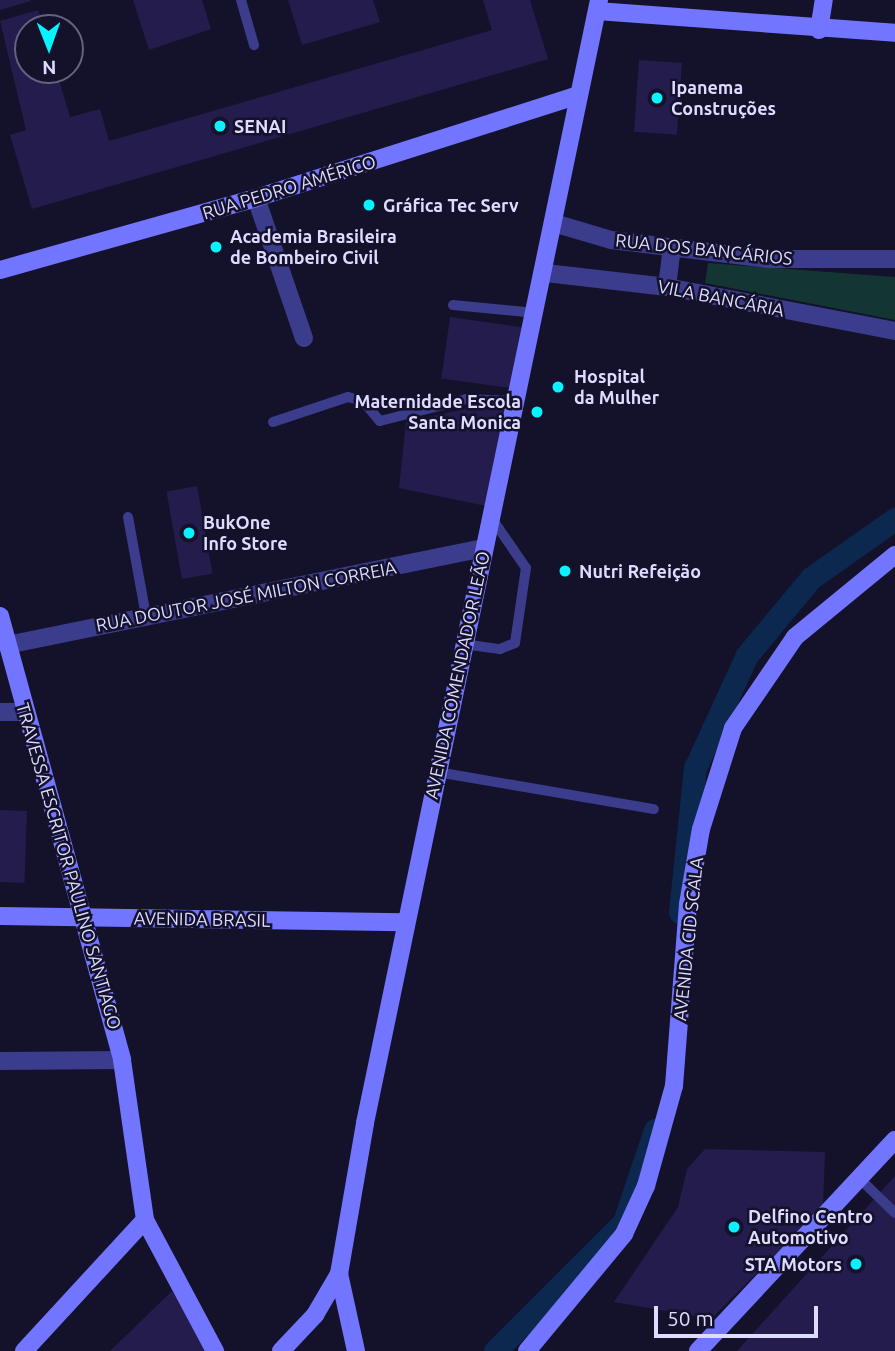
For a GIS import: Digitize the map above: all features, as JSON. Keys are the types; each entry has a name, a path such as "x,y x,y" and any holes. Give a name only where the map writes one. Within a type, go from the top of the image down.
{"street":[{"path":"819,30 824,0"},
{"path":"598,6 819,30 895,33"},
{"name":"AVENIDA COMENDADOR LEÃO","path":"356,1351 339,1275 404,922 546,273 575,96 598,6"},
{"name":"RUA PEDRO AMÉRICO","path":"0,270 256,198 575,96"},
{"path":"256,198 304,338"},
{"name":"RUA DOS BANCÁRIOS","path":"556,223 611,240 768,259 895,259"},
{"path":"667,287 672,247"},
{"name":"VILA BANCÁRIA","path":"546,273 667,287 895,331"},
{"name":"RUA DOUTOR JOSÉ MILTON CORREIA","path":"7,645 484,548"},
{"name":"AVENIDA CID SCALA","path":"527,1351 624,1234 646,1186 674,1086 688,904 701,829 733,728 795,637 895,555"},
{"name":"TRAVESSA ESCRITOR PAULINO SANTIAGO","path":"0,615 87,918 122,1060 145,1220 215,1351"},
{"path":"0,712 26,712"},
{"name":"AVENIDA BRASIL","path":"0,916 404,922"},
{"path":"0,1061 122,1060"},
{"path":"698,1351 895,1140"},
{"path":"23,1351 145,1220"},
{"path":"281,1351 315,1315 339,1275"}],"lane":[{"path":"241,0 254,45"},
{"path":"453,305 536,314"},
{"path":"272,422 348,397 363,401 380,421 466,398 517,401"},
{"path":"128,517 146,616"},
{"path":"463,645 500,649 514,643 526,568 491,517"},
{"path":"436,772 654,809"},
{"path":"859,1178 895,1213"}],"green space":[{"path":"708,263 895,277 895,320 705,283"}],"building":[{"path":"0,0 30,0 31,1 0,10"},
{"path":"133,0 202,0 211,29 149,50"},
{"path":"288,0 373,0 380,22 302,45"},
{"path":"483,0 530,0 548,59 32,209 10,135 26,130 15,84 60,84 70,117 100,109 109,141 492,30"},
{"path":"14,17 14,80 0,21"},
{"name":"Ipanema Construções","path":"639,60 682,63 677,135 634,132"},
{"path":"450,317 524,327 516,389 441,378"},
{"path":"491,403 506,406 486,506 399,488 406,422"},
{"name":"BukOne Info Store","path":"197,486 212,574 182,579 166,491"},
{"path":"0,810 27,811 24,883 0,882"},
{"name":"Delfino Centro Automotivo","path":"705,1149 825,1152 823,1207 711,1319 614,1302 678,1207 687,1169"},
{"name":"STA Motors","path":"895,1176 895,1351 737,1351"},
{"path":"172,1291 207,1351 110,1351"}],"waterway":[{"path":"680,912 695,768 747,655 811,578 895,519"},
{"path":"495,1351 624,1222 655,1130"}],"place":[{"name":"Ipanema Construções","path":"657,98"},
{"name":"SENAI","path":"220,126"},
{"name":"Gráfica Tec Serv","path":"369,205"},
{"name":"Academia Brasileira de Bombeiro Civil","path":"216,247"},
{"name":"Hospital da Mulher","path":"558,387"},
{"name":"Maternidade Escola Santa Monica","path":"537,412"},
{"name":"BukOne Info Store","path":"189,533"},
{"name":"Nutri Refeição","path":"565,571"},
{"name":"Delfino Centro Automotivo","path":"734,1227"},
{"name":"STA Motors","path":"856,1264"}]}
